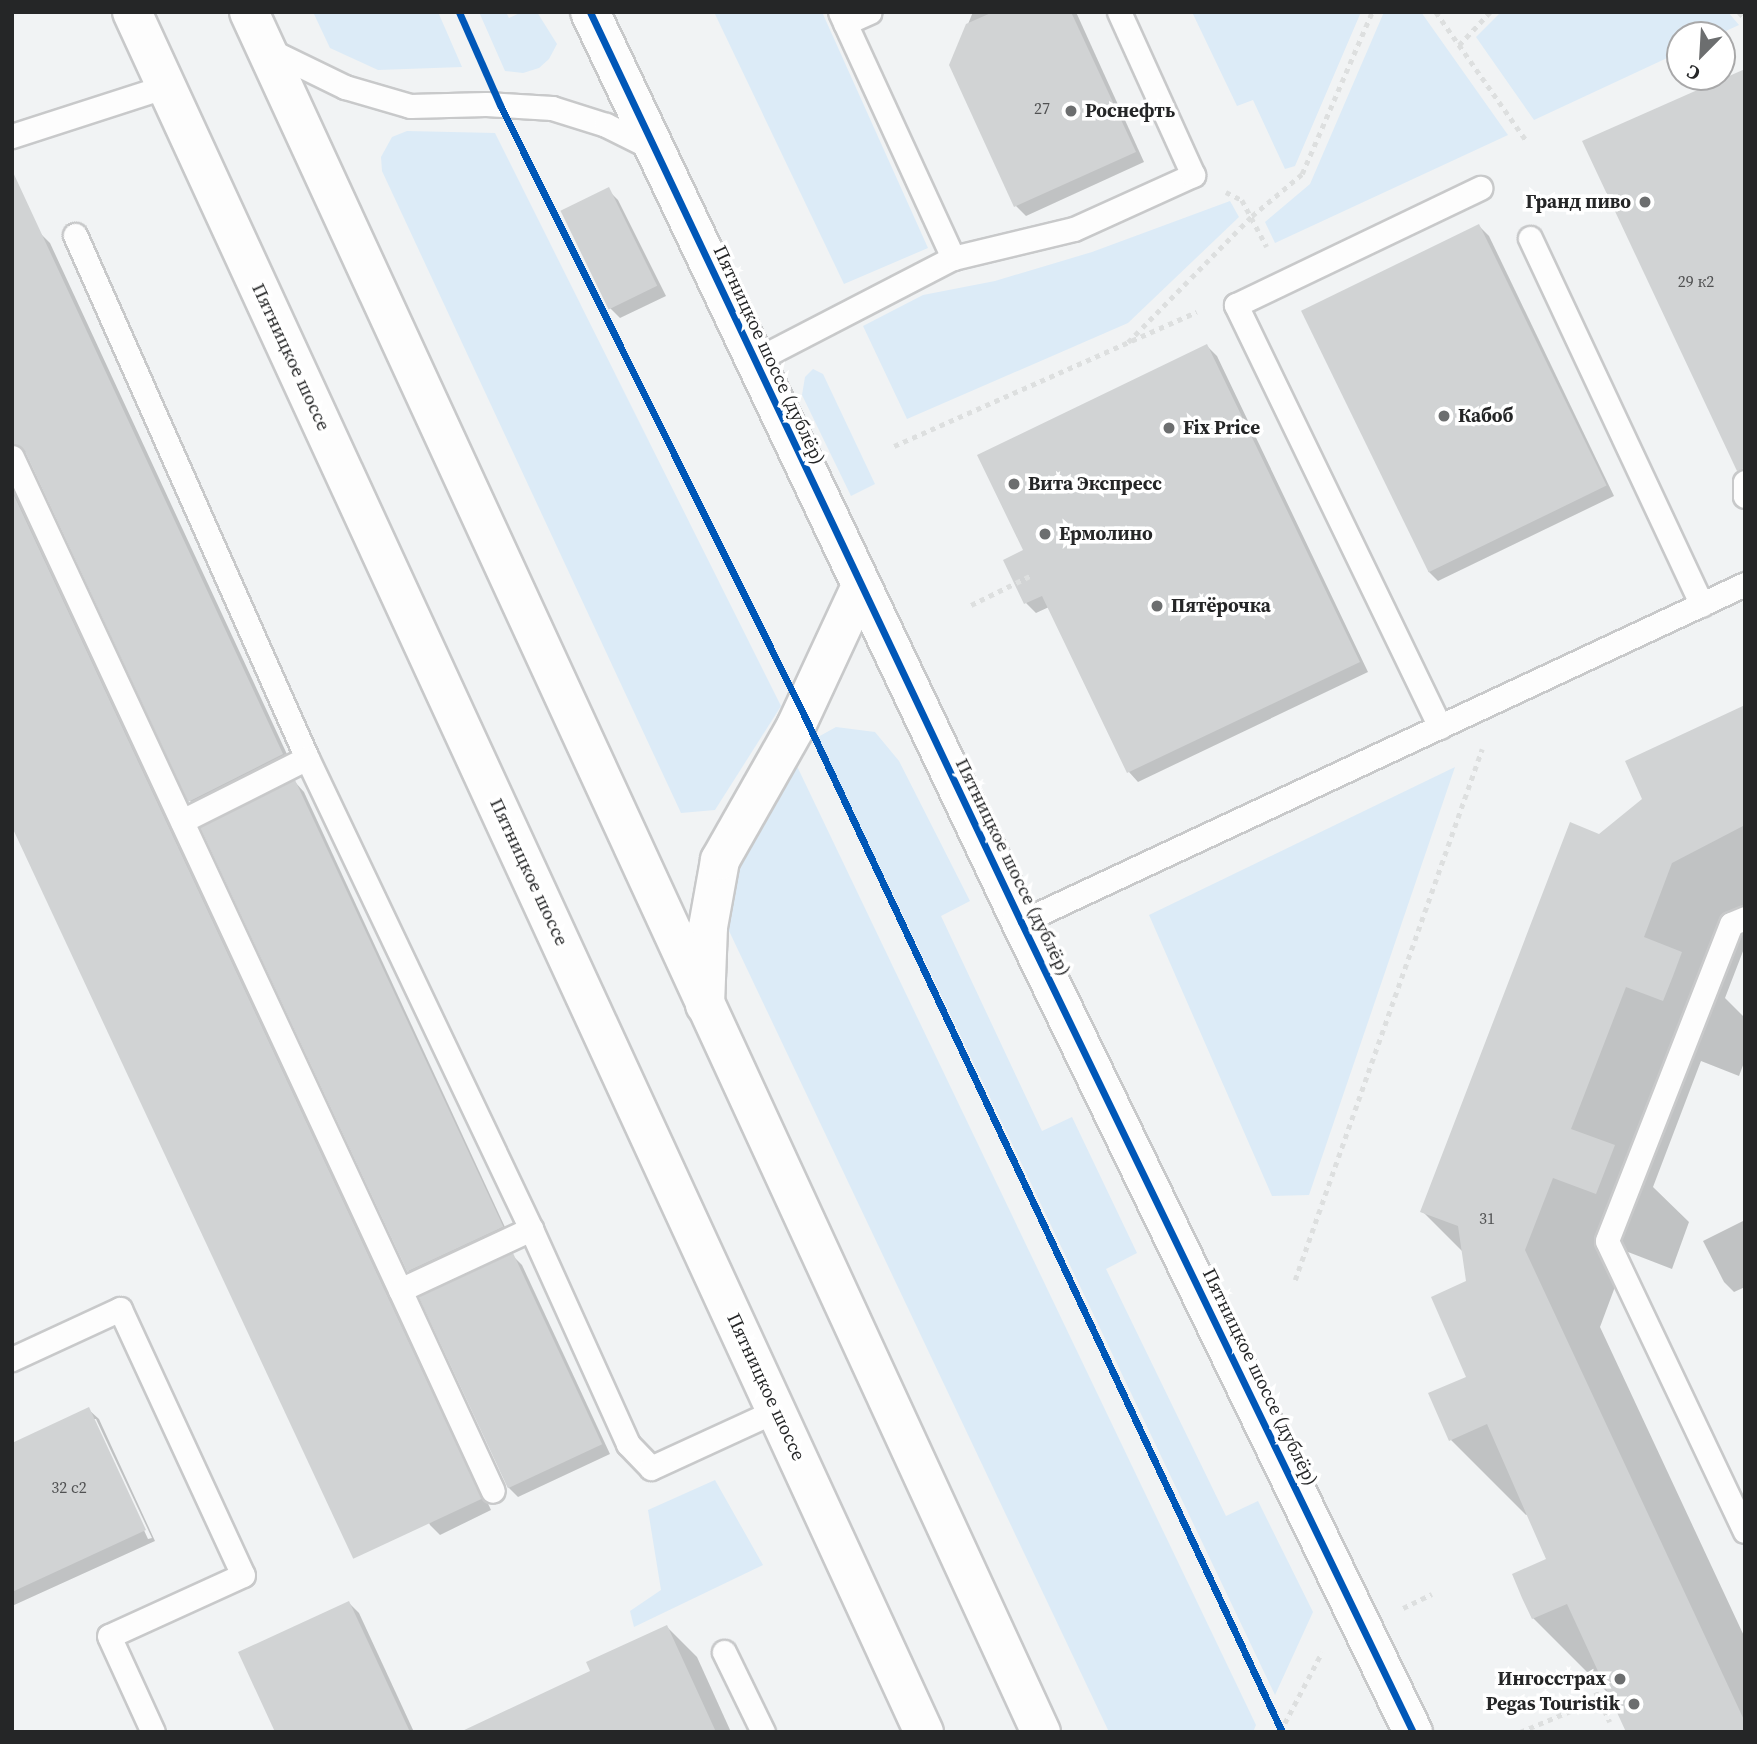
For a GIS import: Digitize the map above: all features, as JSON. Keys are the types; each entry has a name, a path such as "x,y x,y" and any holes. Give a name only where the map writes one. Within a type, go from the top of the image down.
{"main road":[{"name":"Пятницкое шоссе","path":"132,12 924,1732"},
{"path":"249,12 1041,1732"},
{"name":"Пятницкое шоссе (дублёр)","path":"590,12 1021,922 1413,1732"},
{"path":"705,1005 708,927 720,860 796,726 861,586"}],"lane":[{"path":"870,12 843,18 953,258"},
{"path":"754,361 953,258 1074,229 1193,175 1119,12"},
{"path":"266,48 345,87 410,106 486,104 552,108 606,125 654,149"},
{"path":"12,136 167,86"},
{"path":"1440,727 1236,305 1480,188"},
{"path":"75,235 307,758 531,1229 628,1444 651,1468 777,1410"},
{"path":"1530,238 1702,604"},
{"path":"12,457 493,1491"},
{"path":"1745,482 1745,496"},
{"path":"1021,922 1745,584"},
{"path":"182,821 307,758"},
{"path":"1745,918 1731,924 1607,1241 1745,1531"},
{"path":"400,1290 531,1229"},
{"path":"12,1359 120,1309 243,1575 109,1636 153,1732"},
{"path":"724,1652 763,1732"}],"path":[{"path":"1128,342 1252,216 1302,174 1372,12"},
{"path":"1436,12 1526,140"},
{"path":"1458,44 1490,12"},
{"path":"1739,12 1745,19"},
{"path":"1242,200 1267,247"},
{"path":"894,446 1189,314 1236,305"},
{"path":"971,605 1030,576"},
{"path":"1295,1280 1486,739"},
{"path":"1398,1610 1432,1594"},
{"path":"1281,1731 1326,1646"},
{"path":"1596,1692 1610,1722"},
{"path":"1520,1732 1609,1695"},
{"path":"1275,1718 1281,1731"}],"shaded area":[{"path":"313,12 438,12 462,67 378,70 330,48"},
{"path":"479,12 506,12 509,18 522,12 537,12 557,44 549,59 539,68 523,73 505,71"},
{"path":"714,12 822,12 928,248 844,284"},
{"path":"1192,12 1361,12 1295,166 1285,169 1253,100 1237,106"},
{"path":"1384,12 1421,12 1508,135 1275,243 1265,222 1310,184"},
{"path":"1501,12 1728,12 1736,21 1666,21 1666,59 1534,120 1476,37"},
{"path":"407,131 495,133 781,706 715,810 681,813 382,171 381,157 392,137"},
{"path":"1230,201 1239,217 1128,323 907,419 863,326 923,295 995,281 1092,252"},
{"path":"813,369 823,374 875,484 851,496 802,395 805,377"},
{"path":"836,727 875,732 899,761 970,901 941,916 1042,1131 1072,1117 1137,1253 1106,1269 1226,1516 1258,1501 1313,1612 1275,1695 818,737"},
{"path":"795,762 1256,1725 1253,1732 1109,1732 721,914 730,866"},
{"path":"1455,767 1309,1195 1272,1196 1149,915"},
{"path":"715,1480 763,1565 634,1627 630,1611 661,1590 648,1510"}],"building":[{"path":"993,12 1071,12 1136,152 1014,207 949,65 966,24"},
{"path":"1745,69 1745,468 1737,471 1582,141 1695,91 1736,91 1736,73"},
{"path":"12,170 283,754 188,802 25,451 12,443"},
{"path":"609,187 657,286 609,310 560,211"},
{"path":"1479,224 1607,486 1429,572 1301,311"},
{"path":"1207,344 1360,662 1127,773 1042,596 1024,604 1003,560 1023,550 977,455"},
{"path":"12,491 482,1499 353,1559 12,827"},
{"path":"1745,705 1745,825 1672,863 1644,937 1682,952 1673,976 1663,1001 1626,987 1571,1129 1615,1145 1596,1194 1553,1178 1525,1250 1745,1722 1745,1732 1626,1732 1567,1604 1532,1619 1522,1598 1512,1574 1546,1559 1487,1424 1449,1441 1428,1393 1466,1377 1431,1297 1466,1281 1458,1226 1420,1212 1570,822 1599,834 1642,799 1625,761"},
{"path":"295,780 503,1227 407,1272 199,825"},
{"path":"513,1253 602,1444 508,1488 419,1297"},
{"path":"89,1407 146,1530 12,1592 12,1443"},
{"path":"349,1601 410,1732 275,1732 238,1652"},
{"path":"667,1625 716,1732 460,1732 590,1671 586,1662"}],"cycle path":[{"path":"459,12 500,105 803,713 1282,1732"},
{"path":"590,12 1021,922 1413,1732"}],"place":[{"name":"Роснефть","path":"1071,111"},
{"name":"Гранд пиво","path":"1645,202"},
{"name":"Кабоб","path":"1444,416"},
{"name":"Fix Price","path":"1169,428"},
{"name":"Вита Экспресс","path":"1014,484"},
{"name":"Ермолино","path":"1045,534"},
{"name":"Пятёрочка","path":"1157,606"},
{"name":"Ингосстрах","path":"1620,1679"},
{"name":"Pegas Touristik","path":"1634,1704"}]}
